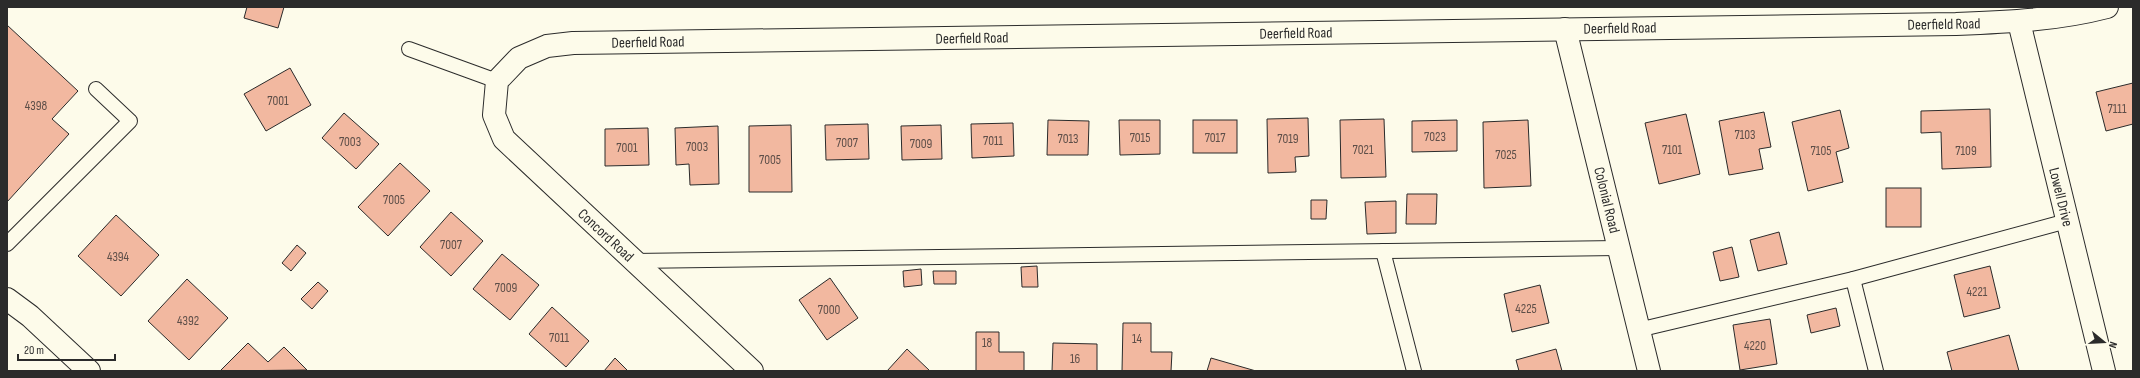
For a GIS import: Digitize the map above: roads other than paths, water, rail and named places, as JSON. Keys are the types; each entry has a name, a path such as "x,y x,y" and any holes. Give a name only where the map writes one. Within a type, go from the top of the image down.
{"street":[{"name":"Deerfield Road","path":"497,81 519,58 547,46 573,43 2019,22 2076,15 2107,7"},
{"name":"Lowell Drive","path":"2019,22 2104,371"},
{"name":"Colonial Road","path":"1565,29 1649,371"},
{"name":"Concord Road","path":"497,81 494,115 504,140 752,371"},
{"path":"7,299 30,316 89,371"}],"lane":[{"path":"409,49 497,81"},
{"path":"7,244 130,121 96,89"},
{"path":"1638,330 1853,279 2067,221"},
{"path":"633,261 1618,248"},
{"path":"1383,251 1414,371"},
{"path":"1853,279 1876,371"}]}
